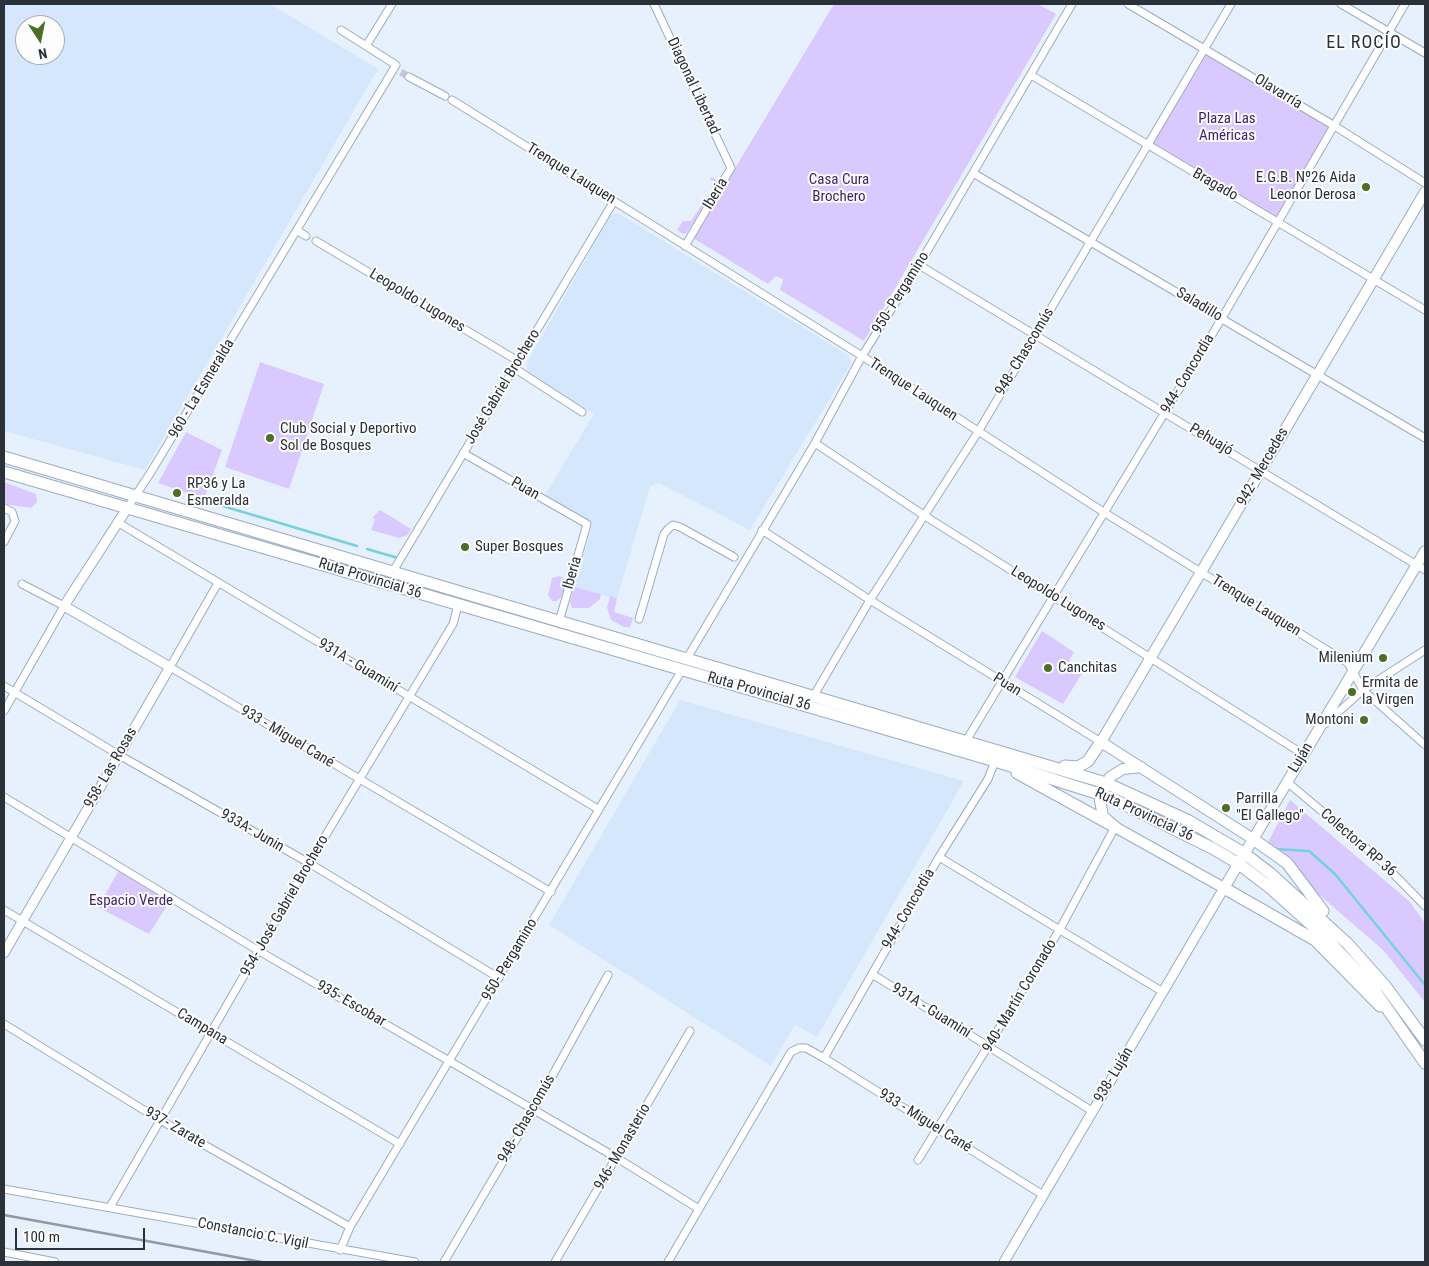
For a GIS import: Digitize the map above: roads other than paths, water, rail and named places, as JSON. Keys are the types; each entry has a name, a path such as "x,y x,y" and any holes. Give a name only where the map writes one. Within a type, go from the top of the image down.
{"main road":[{"name":"942- Mercedes","path":"1101,742 1425,192"},
{"name":"Ruta Provincial 36","path":"4,457 559,622 684,665 995,761 1104,788"},
{"name":"Ruta Provincial 36","path":"4,472 458,605 813,697 1038,763 1104,788 1177,829 1242,859 1298,896 1357,953 1386,987 1425,1040"},
{"name":"Luján","path":"1224,888 1317,731 1421,569 1425,551"},
{"path":"1038,763 1078,767 1088,761 1101,742"},
{"name":"Puan","path":"1101,742 1253,839"},
{"path":"995,761 1315,940 1349,973 1371,999 1395,1018"},
{"path":"1115,828 1103,816 1100,801 1104,788 1115,773 1141,767"},
{"path":"1253,839 1282,859 1294,870 1309,894 1350,940 1357,953"},
{"name":"Ruta Provincial 36","path":"1242,859 1326,939 1372,987 1425,1063"}],"street":[{"path":"341,30 366,46 392,4"},
{"name":"Diagonal Libertad","path":"654,4 731,168"},
{"name":"950- Pergamino","path":"340,1250 350,1228 551,892 762,530 815,443 862,356 973,173 1072,4"},
{"name":"Olavarría","path":"1128,4 1333,125 1425,183"},
{"name":"948- Chascomús","path":"813,697 870,600 978,432 1231,4"},
{"path":"1341,4 1425,53"},
{"name":"944- Concordia","path":"966,742 1222,318 1333,125 1406,4"},
{"name":"960 - La Esmeralda","path":"4,711 64,606 135,496 397,68 366,46"},
{"name":"Bragado","path":"1031,75 1148,146 1278,220 1425,310"},
{"path":"409,77 445,96"},
{"name":"Trenque Lauquen","path":"452,100 862,356 1105,513 1348,663 1363,690 1425,745"},
{"name":"Iberia","path":"685,246 731,168"},
{"name":"Saladillo","path":"973,173 1425,438"},
{"name":"José Gabriel Brochero","path":"392,573 614,201"},
{"path":"298,231 306,236"},
{"name":"Leopoldo Lugones","path":"316,241 518,361"},
{"name":"Pehuajó","path":"918,265 1261,470 1421,569"},
{"path":"514,368 582,412"},
{"name":"Leopoldo Lugones","path":"815,443 925,516 1303,754"},
{"name":"Puan","path":"463,453 587,524"},
{"path":"4,508 12,512 14,516 14,526 4,542"},
{"name":"931A - Guaminí","path":"117,522 598,809"},
{"name":"Iberia","path":"559,622 587,524"},
{"path":"638,619 664,534 673,525 680,526 734,557"},
{"name":"Puan","path":"762,530 870,600 1101,742"},
{"name":"958- Las Rosas","path":"4,954 218,583"},
{"name":"933 - Miguel Cané","path":"22,584 170,667 551,892"},
{"name":"954- José Gabriel Brochero","path":"110,1207 309,863 411,697 453,624 458,605"},
{"path":"1317,731 1363,690 1425,650"},
{"name":"933A- Junin","path":"4,686 119,755 309,863 499,978"},
{"name":"944- Concordia","path":"824,1058 939,857 988,779 995,761"},
{"name":"Colectora RP 36","path":"1287,782 1379,859 1424,902"},
{"name":"935- Escobar","path":"4,797 259,951 534,1109 699,1209"},
{"name":"940- Martín Coronado","path":"918,1160 1060,929 1115,828"},
{"path":"939,857 1164,992"},
{"name":"938- Luján","path":"1004,1262 1224,888"},
{"name":"Campana","path":"4,910 400,1144"},
{"name":"931A - Guaminí","path":"872,974 1092,1111"},
{"name":"948- Chascomús","path":"444,1262 534,1109 608,975"},
{"name":"937- Zarate","path":"4,1024 160,1120 350,1228"},
{"name":"946- Monasterio","path":"555,1262 690,1031"},
{"name":"933 - Miguel Cané","path":"699,1209 791,1052 799,1048 806,1048 824,1058 1043,1195"},
{"name":"Constancio C. Vigil","path":"4,1189 415,1262"},
{"path":"668,1262 699,1209"},
{"path":"4,1252 55,1262"}],"waterway":[{"path":"216,504 357,546"},
{"path":"367,549 398,558"},
{"path":"1274,849 1309,851 1335,874 1425,985"}],"tunnel":[{"path":"401,72 409,77"}],"railway":[{"path":"4,1215 262,1262"}],"place":[{"name":"E.G.B. Nº26 Aida Leonor Derosa","path":"1366,187"},
{"name":"Club Social y Deportivo Sol de Bosques","path":"270,438"},
{"name":"RP36 y La Esmeralda","path":"177,493"},
{"name":"Super Bosques","path":"465,547"},
{"name":"Milenium","path":"1383,658"},
{"name":"Canchitas","path":"1048,668"},
{"name":"Ermita de la Virgen","path":"1352,692"},
{"name":"Montoni","path":"1364,720"},
{"name":"Parrilla \"El Gallego\"","path":"1226,808"}],"district":[{"name":"EL ROCÍO","path":"1364,43"}],"park label":[{"name":"Plaza Las Américas","path":"1227,128"},
{"name":"Casa Cura Brochero","path":"839,188"},
{"name":"Espacio Verde","path":"131,901"}]}
